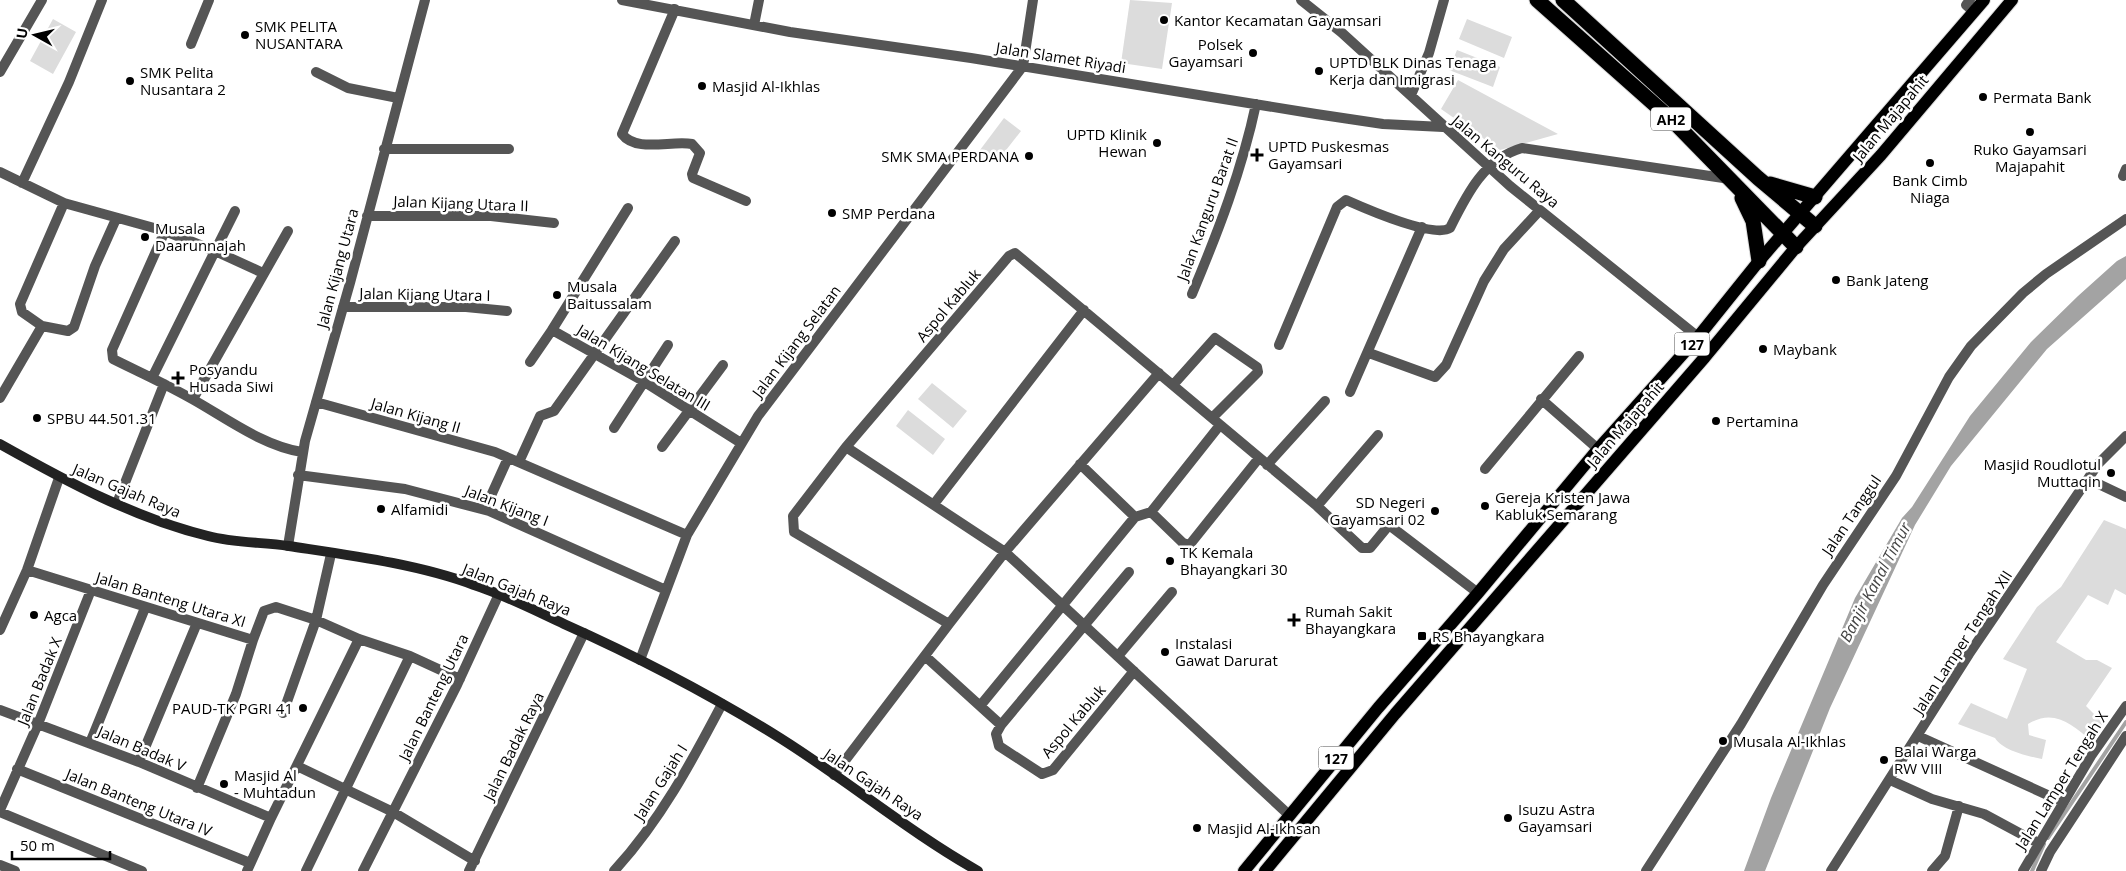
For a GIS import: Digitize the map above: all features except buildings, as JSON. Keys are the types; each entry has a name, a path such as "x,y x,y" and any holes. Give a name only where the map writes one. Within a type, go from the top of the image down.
{"highway":[{"name":"AH2","path":"1537,0 1672,120 1796,247"},
{"name":"AH2","path":"1563,0 1758,178 1815,226"},
{"path":"1758,178 1777,188 1814,197"},
{"path":"1732,182 1753,221 1759,261"}],"main road":[{"name":"Jalan Majapahit","path":"1244,871 1378,708 1478,593 1598,449 1698,337 1972,6 1984,0"},
{"name":"Jalan Majapahit","path":"1265,871 1395,714 1704,357 1796,247 1881,155 2012,0"},
{"name":"Jalan Gajah Raya","path":"0,444 59,478 152,520 207,536 288,546 408,567 473,584 498,594 640,660 722,704 780,738 978,871"},
{"path":"1378,708 1395,714"}],"street":[{"path":"0,72 42,0"},
{"path":"22,183 69,82 102,0"},
{"path":"191,44 209,0"},
{"name":"Jalan Kijang Utara","path":"288,546 302,452 425,0"},
{"name":"Jalan Slamet Riyadi","path":"622,0 754,25 1383,124 1443,127"},
{"path":"754,25 759,0"},
{"path":"1023,66 1033,0"},
{"name":"Jalan Kanguru Raya","path":"1301,0 1341,32 1488,166 1698,337"},
{"path":"1410,95 1429,53 1444,0"},
{"path":"675,9 622,134 627,140 642,143 689,143 698,148 700,153 692,174 694,178 746,201"},
{"name":"Jalan Kijang Selatan","path":"640,660 687,535 758,416 1023,66"},
{"path":"316,72 348,88 398,98"},
{"name":"Jalan Kanguru Barat II","path":"1192,294 1230,198 1256,104"},
{"path":"1278,345 1337,207 1346,200 1422,227 1438,231 1450,228 1488,166 1505,153 1522,148 1732,182"},
{"path":"384,150 509,149"},
{"path":"0,172 64,203 116,219 165,231 264,273"},
{"path":"64,203 20,304 25,316 42,326 68,331 74,328 95,266 116,219"},
{"name":"Jalan Kijang Selatan III","path":"628,208 552,330 643,381 741,443"},
{"path":"1369,353 1435,377 1439,375 1446,365 1484,281 1504,248 1540,210"},
{"path":"152,378 235,211"},
{"name":"Jalan Kijang Utara II","path":"367,216 491,216 554,223"},
{"name":"Jalan Tanggul","path":"1646,871 1741,724 1823,585 1896,476 1949,377 1971,346 1999,315 2038,281 2126,218"},
{"path":"1350,392 1369,353 1422,227"},
{"path":"165,231 111,356 112,359 164,384 260,437 302,452"},
{"path":"192,399 288,231"},
{"path":"519,462 540,416 554,412 675,241"},
{"name":"Aspol Kabluk","path":"949,624 794,532 793,516 846,447 1009,256 1015,253 1317,506 1362,548 1367,549 1389,525 1478,593"},
{"name":"Jalan Kijang Utara I","path":"343,307 466,307 506,311"},
{"path":"934,504 1084,310"},
{"path":"0,398 42,326"},
{"path":"530,362 552,330"},
{"path":"980,706 1135,517 1151,512 1216,421 1258,372 1257,367 1216,338 1173,385"},
{"path":"614,428 668,344"},
{"path":"1485,469 1541,399 1579,356"},
{"path":"662,447 723,365"},
{"path":"834,775 1005,552 1159,373"},
{"path":"117,503 164,384"},
{"path":"1541,399 1598,449"},
{"path":"1151,512 1188,544 1263,461 1324,401"},
{"name":"Jalan Kijang II","path":"316,402 508,458 687,535"},
{"path":"1317,506 1378,435"},
{"name":"Jalan Lamper Tengah XII","path":"1831,871 1969,654 2106,454 2126,436"},
{"path":"846,447 1005,552 1289,815"},
{"path":"485,509 508,458"},
{"path":"1080,464 1135,517"},
{"name":"Jalan Kijang I","path":"298,475 405,489 485,509 666,590"},
{"path":"0,630 27,570 59,478"},
{"path":"2088,479 2126,497"},
{"path":"283,713 316,620 331,554"},
{"name":"Jalan Banteng Utara XI","path":"27,570 253,640 264,611 276,607 316,620 359,639 410,656 460,679"},
{"path":"925,656 1000,725 1129,572"},
{"name":"Jalan Badak X","path":"0,811 38,724 92,590"},
{"path":"1118,656 1172,592"},
{"name":"Jalan Banteng Utara","path":"363,871 460,679 498,594"},
{"path":"90,743 145,608"},
{"path":"139,762 197,623"},
{"name":"Jalan Badak Raya","path":"469,871 584,633"},
{"path":"248,867 270,818 359,639"},
{"path":"197,788 236,694 253,640"},
{"path":"306,871 410,656"},
{"name":"Aspol Kabluk","path":"1000,725 996,734 999,746 1042,774 1048,773 1053,770 1134,671"},
{"name":"Jalan Gajah I","path":"614,871 632,852 661,812 722,704"},
{"name":"Jalan Lamper Tengah X","path":"2023,871 2091,756 2126,706"},
{"name":"Jalan Badak V","path":"0,710 139,762 270,818"},
{"path":"1918,736 2063,802"},
{"name":"Jalan Lamper Tengah X","path":"2041,871 2050,852 2126,736"},
{"path":"297,766 393,812 475,861"},
{"name":"Jalan Banteng Utara IV","path":"17,770 248,867"},
{"path":"1890,780 1927,797 1984,814 2038,843"},
{"path":"1932,871 1945,856 1959,806"},
{"path":"0,811 142,871"},
{"path":"0,865 15,871"}],"shaded area":[{"path":"1130,0 1172,3 1162,69 1121,63"},
{"path":"53,19 76,32 53,74 30,61"},
{"path":"1467,19 1512,37 1504,58 1459,39"},
{"path":"1457,50 1500,67 1493,87 1449,70"},
{"path":"1458,80 1558,134 1500,150 1441,109"},
{"path":"1004,118 1021,131 996,163 980,150"},
{"path":"932,383 967,411 953,428 918,399"},
{"path":"908,410 945,439 933,455 896,426"},
{"path":"2104,520 2126,529 2126,595 2115,589 2108,605 2088,595 2056,642 2086,660 2097,660 2112,668 2086,706 2103,723 2092,741 2062,720 2054,718 2037,719 2028,724 2029,735 2046,740 2042,759 2010,750 1995,738 1958,724 1971,703 2007,719 2027,669 2003,659 2037,607 2061,587"}],"water":[{"name":"Banjir Kanal Timur","path":"2126,256 2126,279 2047,349 1951,466 1915,525 1830,708 1765,871 1744,871 1771,798 1855,598 1902,518 1912,507 1970,416 2031,342 2078,296 2117,261"}],"waterway":[{"path":"2048,838 2126,722"},
{"path":"2032,871 2044,844"}],"place":[{"name":"Kantor Kecamatan Gayamsari","path":"1164,20"},
{"name":"SMK PELITA NUSANTARA","path":"245,35"},
{"name":"Polsek Gayamsari","path":"1253,53"},
{"name":"UPTD BLK Dinas Tenaga Kerja dan Imigrasi","path":"1319,71"},
{"name":"SMK Pelita Nusantara 2","path":"130,81"},
{"name":"Masjid Al-Ikhlas","path":"702,86"},
{"name":"Permata Bank","path":"1983,97"},
{"name":"Ruko Gayamsari Majapahit","path":"2030,132"},
{"name":"UPTD Klinik Hewan","path":"1157,143"},
{"name":"UPTD Puskesmas Gayamsari","path":"1257,155"},
{"name":"SMK SMA PERDANA","path":"1029,156"},
{"name":"Bank Cimb Niaga","path":"1930,163"},
{"name":"SMP Perdana","path":"832,213"},
{"name":"Musala Daarunnajah","path":"145,237"},
{"name":"Bank Jateng","path":"1836,280"},
{"name":"Musala Baitussalam","path":"557,295"},
{"name":"Maybank","path":"1763,349"},
{"name":"Posyandu Husada Siwi","path":"178,378"},
{"name":"SPBU 44.501.31","path":"37,418"},
{"name":"Pertamina","path":"1716,421"},
{"name":"Masjid Roudlotul Muttaqin","path":"2111,473"},
{"name":"Gereja Kristen Jawa Kabluk Semarang","path":"1485,506"},
{"name":"Alfamidi","path":"381,509"},
{"name":"SD Negeri Gayamsari 02","path":"1435,511"},
{"name":"TK Kemala Bhayangkari 30","path":"1170,561"},
{"name":"Agca","path":"34,615"},
{"name":"Rumah Sakit Bhayangkara","path":"1294,620"},
{"name":"RS Bhayangkara","path":"1422,636"},
{"name":"Instalasi Gawat Darurat","path":"1165,652"},
{"name":"PAUD-TK PGRI 41","path":"303,708"},
{"name":"Musala Al-Ikhlas","path":"1723,741"},
{"name":"Balai Warga RW VIII","path":"1884,760"},
{"name":"Masjid Al - Muhtadun","path":"224,784"},
{"name":"Isuzu Astra Gayamsari","path":"1508,818"},
{"name":"Masjid Al-Ikhsan","path":"1197,828"}]}
